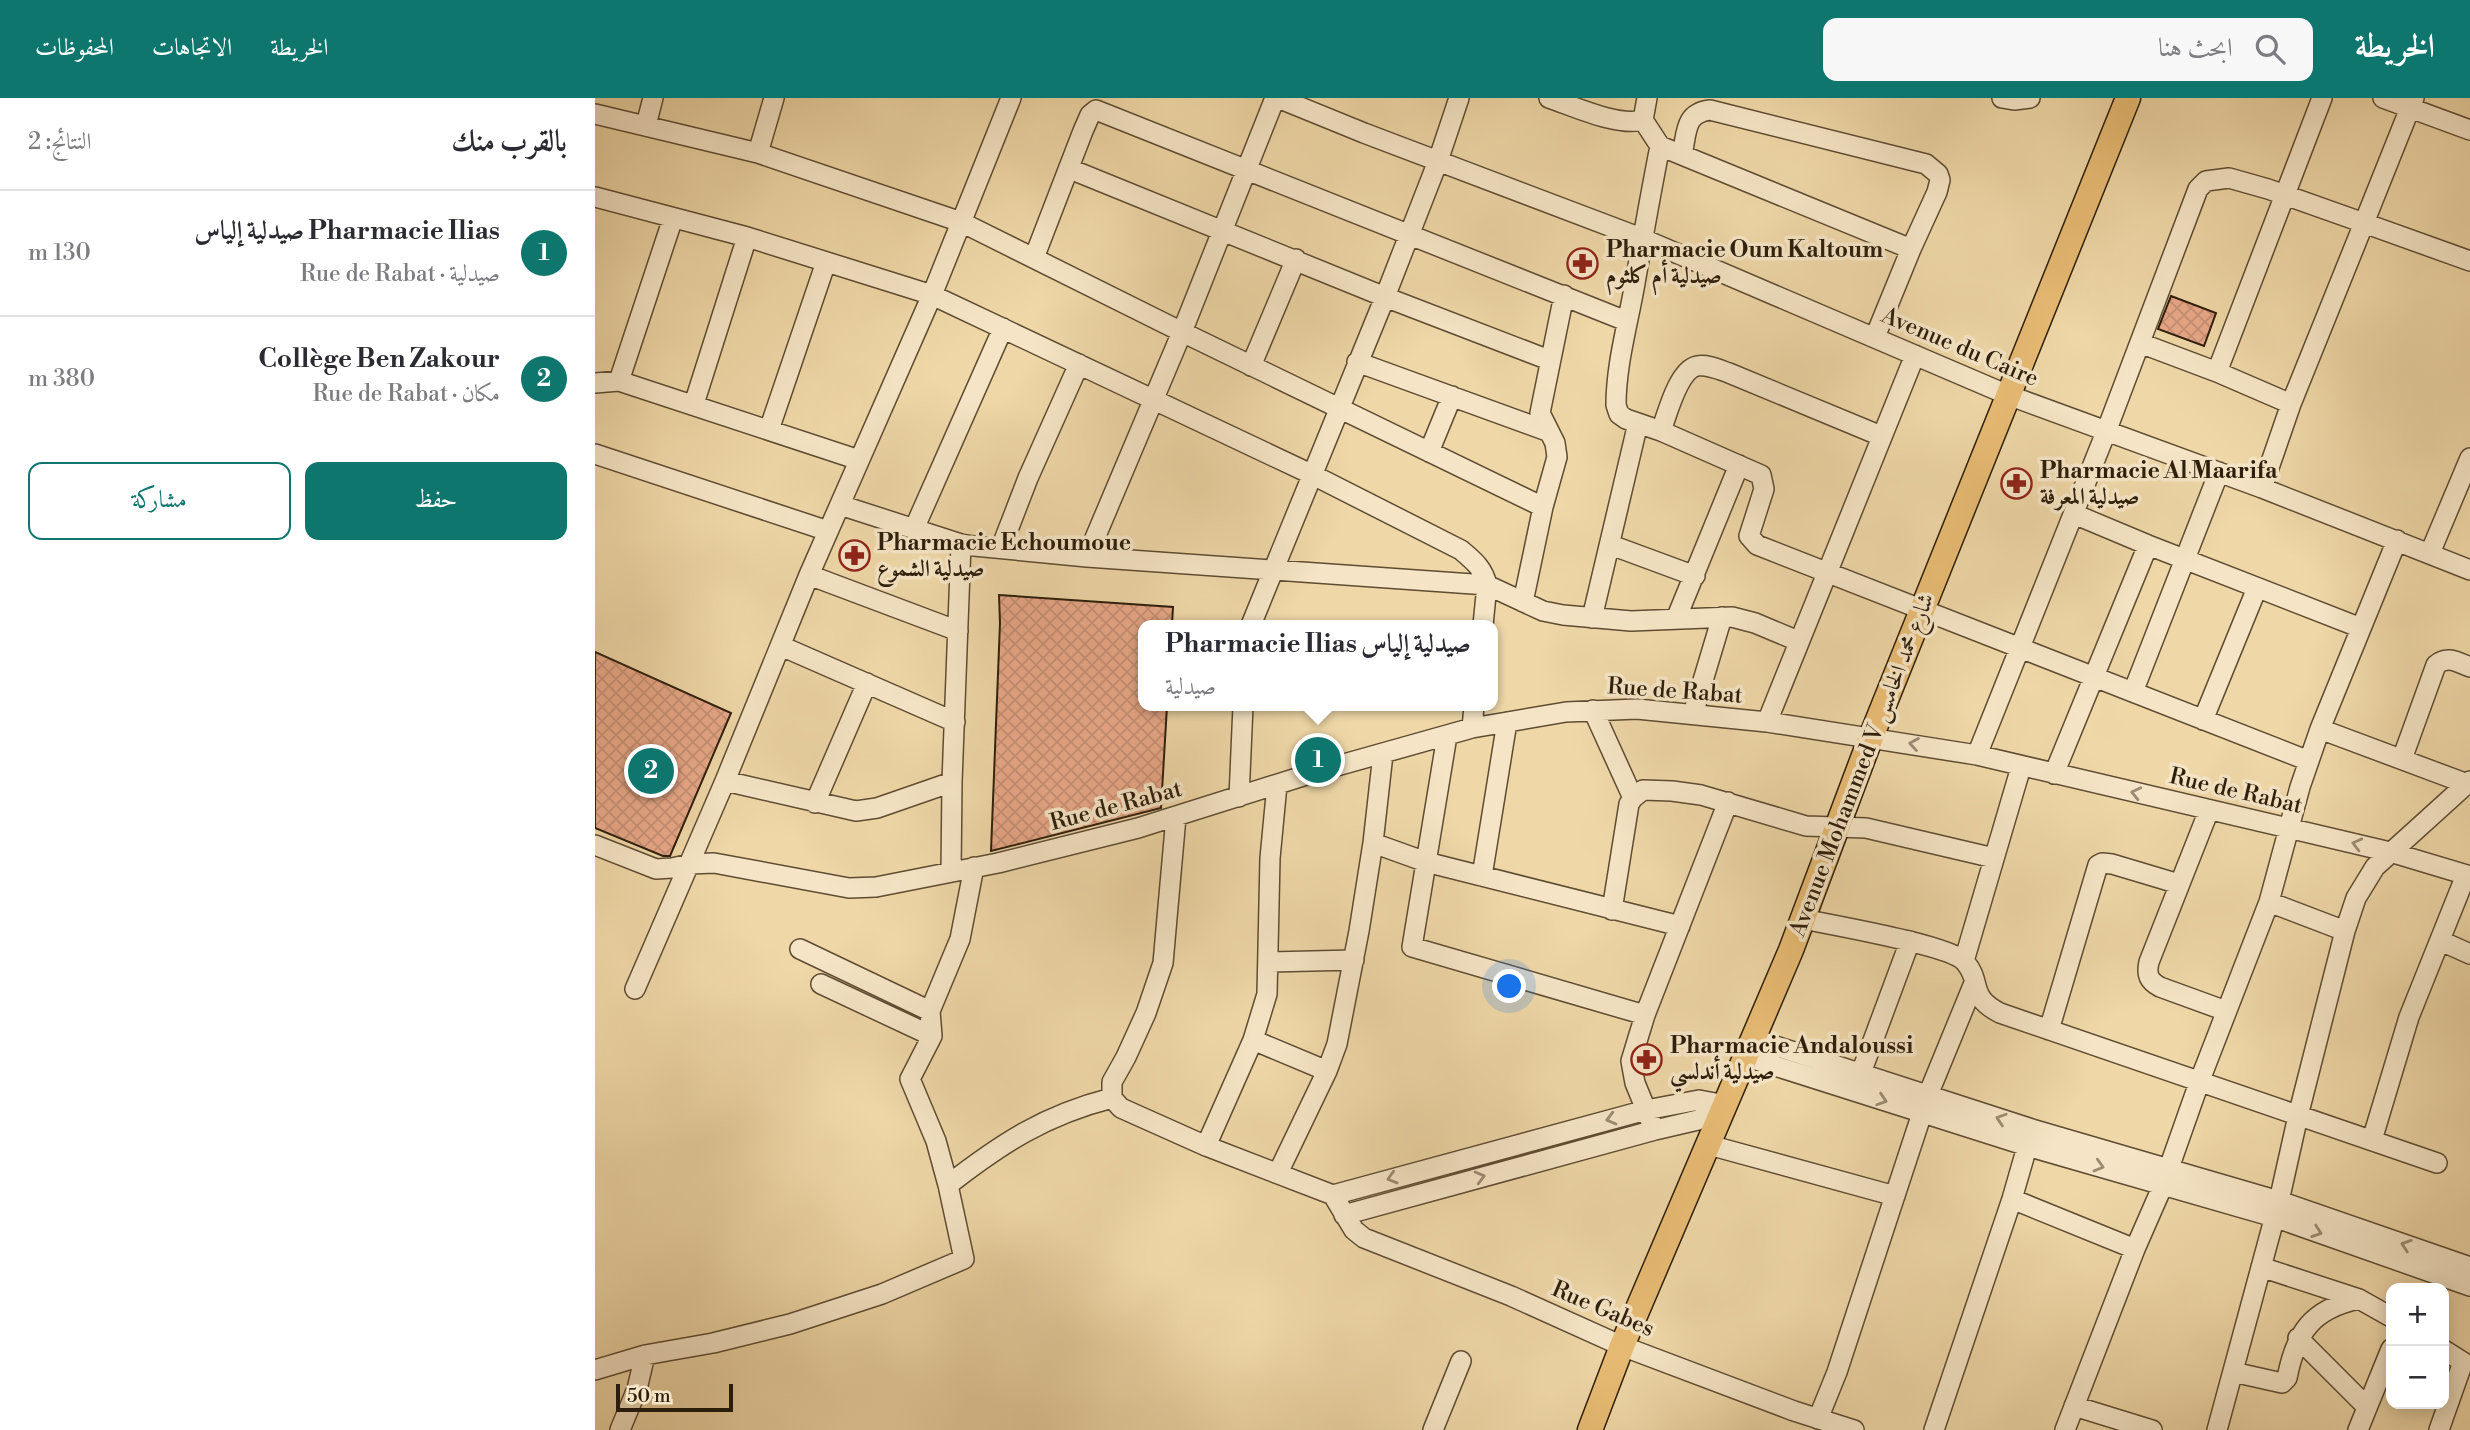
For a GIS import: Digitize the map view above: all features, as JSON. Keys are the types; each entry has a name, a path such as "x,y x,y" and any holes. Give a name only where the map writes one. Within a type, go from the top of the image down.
{"main road":[{"name":"Avenue Mohammed V شارع محمد الخامس","path":"1590,1430 1622,1346 1751,1048 1839,826 1871,737 2128,98"}],"street":[{"path":"646,125 653,98"},
{"path":"758,153 774,98"},
{"path":"635,989 725,781 809,575 932,295 1011,98"},
{"path":"1087,557 1277,98"},
{"name":"Avenue du Caire","path":"1277,98 1641,238 2008,395 2262,488 2470,570"},
{"path":"1253,620 1385,298 1459,98"},
{"path":"1549,98 1620,121 1643,120"},
{"path":"1647,98 1643,120 1660,146 1910,249"},
{"path":"2002,98 2030,98"},
{"path":"2217,372 2322,98"},
{"path":"2383,98 2412,103 2470,130"},
{"path":"2262,488 2291,404 2412,103"},
{"path":"1034,258 1090,115 1096,110 1626,321"},
{"path":"1682,155 1692,116 1698,111 1710,110 1926,164 1935,169 1940,180 1875,337"},
{"path":"595,114 758,153 961,222 1543,508"},
{"path":"1660,146 1641,238 1635,286 1626,321 1616,405 1619,414 1626,419 1661,431 1761,475 1764,489 1749,530 1752,541 2309,761"},
{"path":"1070,169 1296,259 1385,298 1549,360"},
{"path":"1977,755 2074,514 2198,189 2206,181 2229,178 2470,261"},
{"path":"595,197 747,237 932,295 1313,475 1461,550 1478,564 1487,585 1484,620"},
{"path":"619,381 673,218"},
{"path":"694,404 747,237"},
{"path":"1251,366 1296,259"},
{"path":"769,430 826,262"},
{"path":"1523,602 1557,457 1555,443 1540,413 1564,295"},
{"path":"914,528 1003,328"},
{"path":"2140,343 2291,404"},
{"path":"1767,722 1915,355"},
{"path":"1357,362 1547,431"},
{"path":"1001,548 1028,478 1079,364"},
{"path":"1661,431 1678,386 1687,372 1696,366 1730,373 1881,436"},
{"path":"595,383 619,381 859,460"},
{"path":"1429,452 1452,396"},
{"path":"1592,618 1638,423"},
{"path":"595,454 828,531"},
{"path":"1677,619 1739,465"},
{"path":"2430,553 2468,470"},
{"path":"2133,692 2219,472"},
{"path":"840,505 961,544 1087,557 1487,585 1553,613 1631,621 1722,617 1742,620 1798,641"},
{"path":"2074,514 2361,628"},
{"path":"2065,1430 2269,902 2320,729 2397,540"},
{"path":"951,872 961,544"},
{"path":"1611,545 1695,576"},
{"path":"2054,774 2148,545"},
{"path":"809,575 958,631"},
{"path":"2203,720 2257,588"},
{"path":"1693,714 1722,617"},
{"path":"781,646 954,722"},
{"path":"2402,759 2435,665 2448,659 2470,667"},
{"path":"815,803 867,683"},
{"name":"Rue de Rabat","path":"595,845 656,869 689,864 729,866 849,888 876,887 1138,828 1472,728 1593,710 1637,709 1767,722 1977,755 2390,852 2468,876"},
{"path":"1593,710 1633,798"},
{"path":"1239,797 1243,711"},
{"path":"1472,728 1474,711"},
{"path":"1482,876 1507,722"},
{"path":"2217,1430 2277,1209 2345,931 2356,898 2366,880 2390,852 2469,783 2320,729"},
{"path":"1447,736 1412,947 1645,1015"},
{"path":"1279,1174 1337,1044 1373,843 1383,754"},
{"path":"2021,766 1964,961 1980,999 1989,1007 2049,1030 2437,1163"},
{"path":"725,781 846,810 866,811 952,782"},
{"path":"1206,1146 1253,1040 1267,994 1270,858 1277,785"},
{"path":"1612,910 1629,804 1643,790 1701,795 1806,826 1866,828 1994,858"},
{"path":"1655,1130 1635,1083 1631,1060 1645,1015 1728,802"},
{"path":"2209,810 2149,962 2147,976 2160,987 2226,1012"},
{"path":"1176,817 1163,963 1146,1013 1112,1082 1112,1098 1129,1113 1333,1195 1646,1110 1699,1100 1726,1105"},
{"path":"1373,843 1426,862 1680,926"},
{"path":"2049,1030 2098,865 2112,864 2179,884"},
{"path":"595,1370 645,1355 713,1343 790,1324 882,1294 964,1259 949,1185 936,1141 910,1079 932,1036 930,1011 960,939 974,867"},
{"path":"2372,1140 2400,1041 2468,876"},
{"path":"2269,902 2345,931"},
{"path":"1803,919 1910,941 1964,961"},
{"path":"1861,1073 1910,941"},
{"path":"2441,941 2470,954"},
{"path":"800,949 930,1011"},
{"path":"1268,961 1354,960"},
{"path":"1818,1419 1837,1372 1925,1103 1974,983"},
{"path":"821,985 932,1036"},
{"path":"1253,1040 1327,1071"},
{"path":"1751,1048 1861,1073 1925,1103"},
{"path":"1751,1048 2030,1137 2470,1268"},
{"path":"949,1185 1016,1136 1060,1113 1112,1098"},
{"path":"1343,1215 1698,1120 1726,1105"},
{"path":"1934,1430 2030,1137"},
{"path":"1709,1145 1895,1196"},
{"name":"Rue Gabes","path":"1333,1195 1343,1215 1364,1238 1511,1296 1622,1346 1854,1430"},
{"path":"2011,1199 2135,1249"},
{"path":"2277,1209 2470,1286"},
{"path":"2261,1267 2359,1299 2386,1314"},
{"path":"2233,1373 2283,1383 2287,1378 2298,1338 2321,1313 2339,1303 2359,1299"},
{"path":"2298,1338 2367,1407"},
{"path":"2439,1430 2466,1364 2449,1353"},
{"path":"620,1430 637,1389 645,1355"},
{"path":"1433,1430 1461,1361"},
{"path":"2357,1430 2386,1361"},
{"path":"2074,1406 2152,1430"}],"building":[{"path":"2171,296 2216,313 2204,346 2158,329"},
{"path":"999,595 1173,607 1172,620 1138,620 1138,711 1167,711 1161,808 991,851"},
{"path":"595,652 731,713 670,856 663,856 595,828"}],"place":[{"name":"Pharmacie Oum Kaltoum صيدلية أم كلثوم","path":"1583,263"},
{"name":"Pharmacie Al Maarifa صيدلية المعرفة","path":"2017,484"},
{"name":"Pharmacie Echoumoue صيدلية الشموع","path":"854,556"},
{"name":"Pharmacie Ilias صيدلية إلياس","path":"1318,760"},
{"name":"Collège Ben Zakour","path":"651,771"},
{"name":"Pharmacie Andaloussi صيدلية أندلسي","path":"1647,1059"}]}
